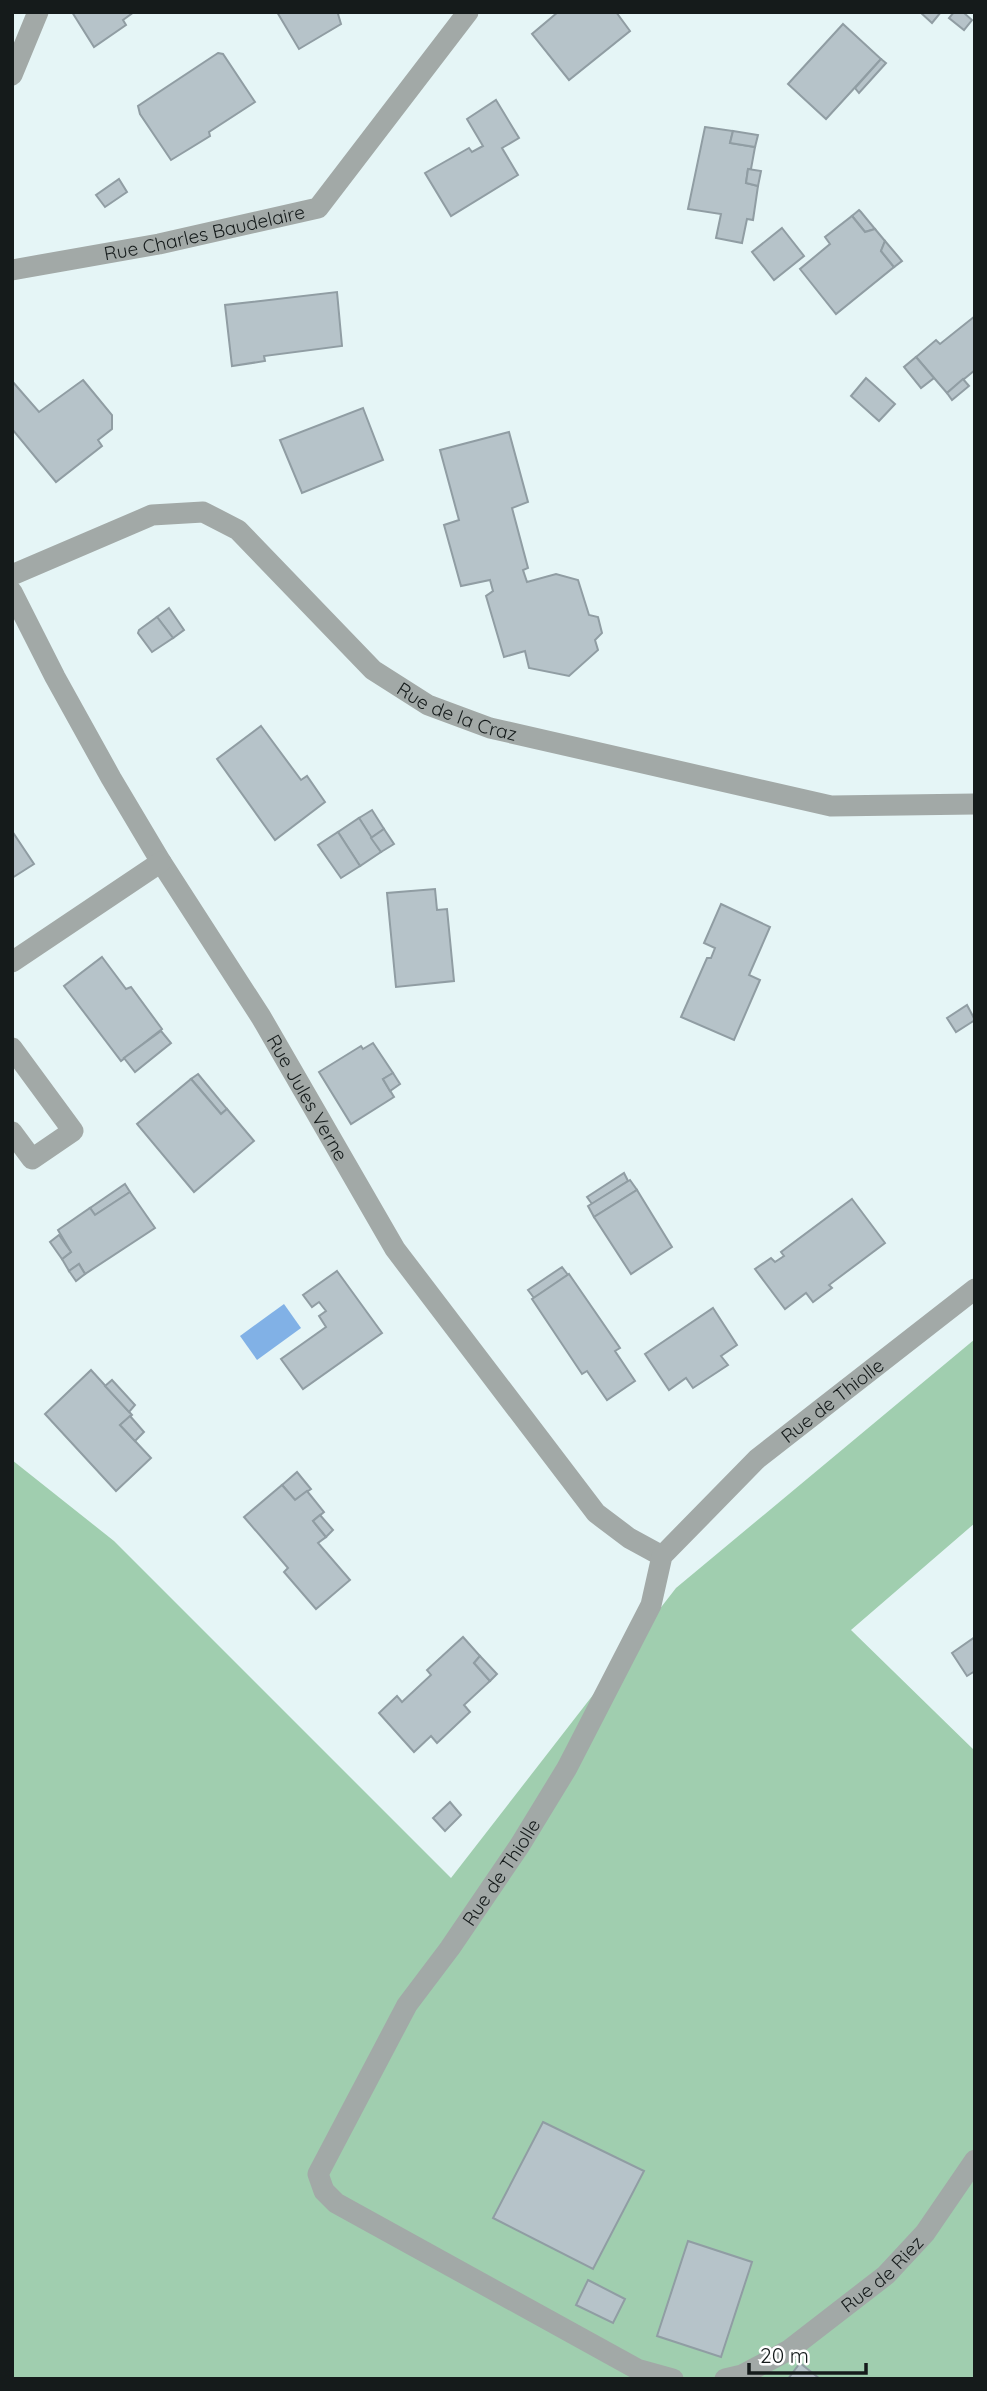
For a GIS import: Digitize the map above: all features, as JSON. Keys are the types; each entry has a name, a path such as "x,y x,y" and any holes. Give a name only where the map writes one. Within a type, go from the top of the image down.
{"street":[{"path":"12,75 38,12"},
{"name":"Rue Charles Baudelaire","path":"12,270 159,244 318,208 468,12"},
{"name":"Rue de la Craz","path":"12,575 152,515 204,512 238,530 373,670 428,705 491,728 831,806 975,804"},
{"name":"Rue Jules Verne","path":"12,592 55,677 161,862 261,1017 396,1249 596,1513 629,1538 662,1556"},
{"path":"12,962 161,862"},
{"path":"12,1048 73,1131 32,1159 12,1132"},
{"name":"Rue de Thiolle","path":"673,2379 637,2369 336,2203 324,2191 318,2174 407,2005 474,1914 567,1768 651,1605 662,1556 757,1459 975,1289"},
{"name":"Rue de Riez","path":"725,2379 742,2375 789,2350 886,2275 925,2233 975,2160"}],"green space":[{"path":"975,1339 975,1523 851,1630 975,1751 975,2379 12,2379 12,1460 114,1541 451,1878 676,1588"}],"water":[{"path":"284,1304 301,1328 257,1360 240,1336"}],"building":[{"path":"72,12 134,12 123,20 126,25 94,47"},
{"path":"277,12 341,12 338,14 341,24 299,49"},
{"path":"558,12 616,12 630,31 569,80 532,34"},
{"path":"920,12 941,12 932,23"},
{"path":"954,12 963,12 972,20 964,30 949,18"},
{"path":"843,24 881,59 826,119 788,84"},
{"path":"218,53 223,54 255,102 209,132 210,136 171,160 140,114 138,106"},
{"path":"881,59 886,63 859,93 855,88"},
{"path":"496,100 519,138 502,148 518,175 451,216 425,173 469,148 472,152 483,146 467,119"},
{"path":"705,127 733,131 730,143 755,147 746,183 758,186 753,220 747,219 742,243 716,238 721,214 688,209"},
{"path":"733,131 758,135 755,147 730,143"},
{"path":"748,169 761,171 758,186 746,183"},
{"path":"119,179 127,192 105,207 96,195"},
{"path":"859,210 875,229 865,232 852,216"},
{"path":"852,216 865,232 875,229 885,241 881,251 894,267 836,314 800,269 830,244 825,237"},
{"path":"782,228 804,256 774,280 752,252"},
{"path":"885,241 902,261 894,267 881,251"},
{"path":"337,292 342,346 264,356 265,361 232,366 225,305"},
{"path":"975,316 975,370 947,393 916,357 936,340 940,344"},
{"path":"916,357 934,378 921,388 904,367"},
{"path":"866,378 895,404 879,421 851,396"},
{"path":"963,379 969,386 952,400 947,393"},
{"path":"83,380 112,415 112,429 98,440 102,446 56,482 12,429 12,381 39,412"},
{"path":"363,408 383,460 302,493 280,440"},
{"path":"509,432 528,502 512,508 528,568 523,570 527,582 556,574 578,580 589,615 598,617 602,633 595,640 598,650 569,676 529,668 525,651 504,657 486,596 493,591 490,580 461,586 444,525 459,520 440,450"},
{"path":"169,608 184,630 173,638 157,617"},
{"path":"157,617 173,638 152,652 138,633"},
{"path":"261,726 301,780 307,776 325,802 275,840 217,759"},
{"path":"372,810 384,829 371,838 359,818"},
{"path":"359,818 381,852 360,866 338,832"},
{"path":"384,829 394,844 381,852 371,838"},
{"path":"12,831 34,864 12,878"},
{"path":"338,832 360,866 341,878 318,845"},
{"path":"435,889 437,910 447,909 454,981 396,987 387,893"},
{"path":"721,904 770,927 749,975 760,980 734,1040 681,1017 707,958 711,958 715,948 704,943"},
{"path":"102,957 126,989 131,987 162,1029 121,1061 64,986"},
{"path":"967,1005 975,1020 956,1032 947,1018"},
{"path":"161,1031 171,1043 135,1072 124,1058"},
{"path":"373,1043 393,1073 383,1079 394,1097 351,1124 319,1072 361,1046 363,1049"},
{"path":"393,1073 400,1084 390,1091 383,1079"},
{"path":"198,1074 227,1109 221,1114 191,1079"},
{"path":"191,1079 221,1114 227,1109 254,1141 194,1192 137,1124"},
{"path":"624,1173 628,1181 592,1204 587,1197"},
{"path":"630,1180 637,1190 594,1217 588,1206"},
{"path":"125,1184 130,1192 95,1215 90,1208"},
{"path":"637,1190 672,1247 631,1274 594,1217"},
{"path":"130,1192 155,1228 85,1274 79,1264 69,1271 62,1259 71,1252 58,1230 90,1208 95,1215"},
{"path":"852,1199 885,1243 829,1285 832,1288 813,1302 806,1293 785,1309 755,1269 771,1258 775,1262 784,1256 781,1252"},
{"path":"59,1235 71,1252 62,1259 50,1242"},
{"path":"79,1264 85,1274 76,1281 69,1271"},
{"path":"562,1267 568,1275 534,1298 528,1290"},
{"path":"337,1271 382,1333 303,1389 281,1359 326,1327 319,1316 326,1311 319,1302 312,1307 303,1295"},
{"path":"569,1274 620,1348 615,1351 635,1381 607,1400 587,1371 582,1374 532,1299"},
{"path":"713,1308 737,1345 721,1356 728,1365 693,1388 686,1378 669,1390 645,1354"},
{"path":"91,1370 132,1415 120,1425 151,1458 116,1491 45,1414"},
{"path":"112,1380 135,1405 129,1412 105,1386"},
{"path":"130,1416 144,1432 135,1441 120,1425"},
{"path":"297,1472 311,1489 295,1500 282,1485"},
{"path":"282,1485 295,1500 307,1491 324,1512 313,1521 326,1537 318,1543 350,1580 316,1609 284,1572 288,1568 244,1517"},
{"path":"320,1515 333,1530 326,1537 313,1521"},
{"path":"463,1637 480,1656 474,1663 490,1681 464,1705 470,1712 437,1743 431,1736 414,1752 379,1713 397,1696 402,1702 431,1675 427,1670"},
{"path":"975,1637 975,1671 967,1676 952,1653"},
{"path":"480,1656 497,1674 490,1681 474,1663"},
{"path":"450,1802 461,1815 445,1831 433,1818"},
{"path":"543,2122 644,2171 593,2269 493,2218"},
{"path":"688,2241 752,2262 721,2357 657,2336"},
{"path":"588,2280 625,2299 613,2323 576,2305"},
{"path":"800,2363 820,2379 788,2379"}]}
